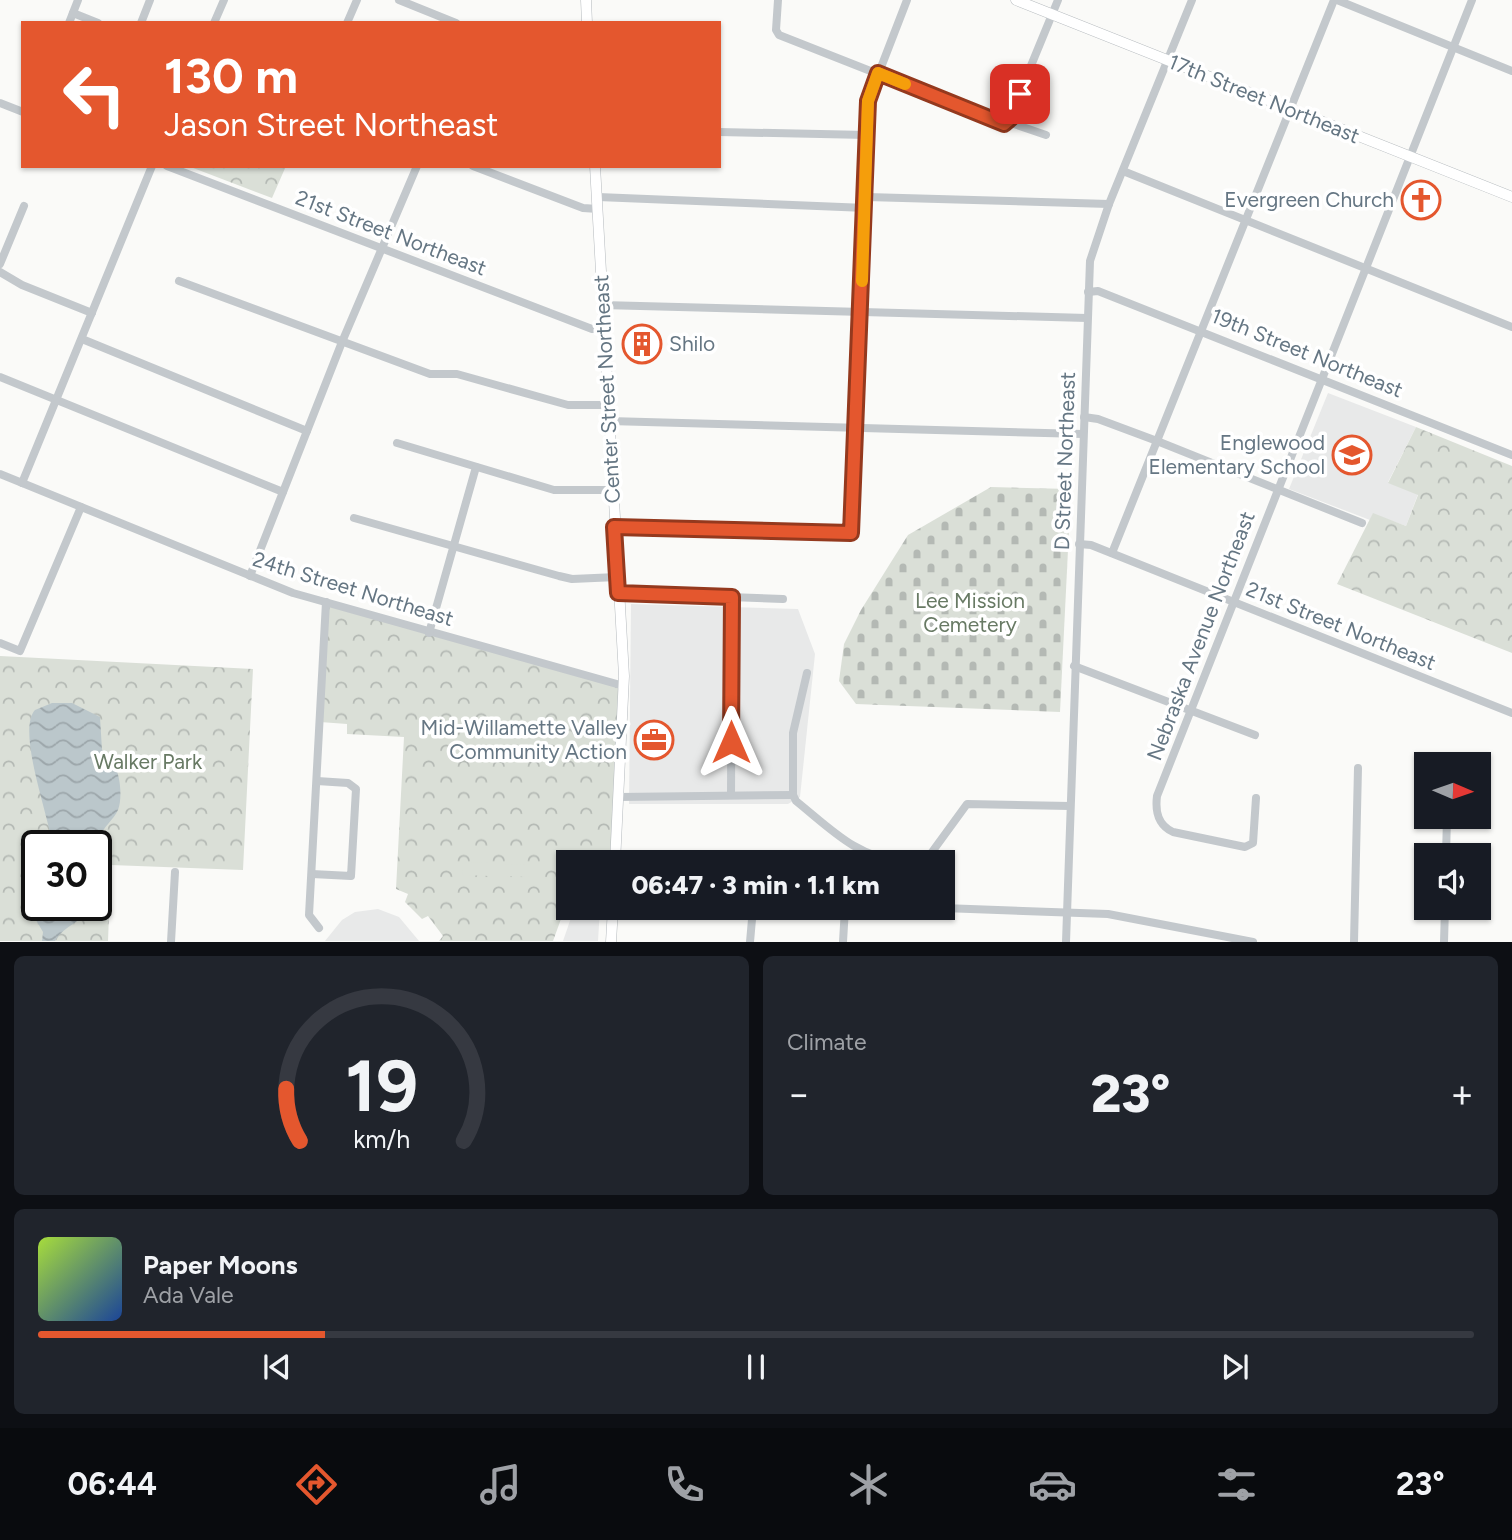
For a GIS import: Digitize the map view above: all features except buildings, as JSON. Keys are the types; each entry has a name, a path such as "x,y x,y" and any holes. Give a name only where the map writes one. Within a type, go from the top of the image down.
{"main road":[{"path":"586,0 587,21"},
{"name":"17th Street Northeast","path":"1016,0 1512,197"},
{"name":"Center Street Northeast","path":"595,168 624,686 616,850"},
{"path":"611,942 612,920"}],"street":[{"path":"70,21 78,0"},
{"path":"142,21 150,0"},
{"path":"215,21 223,0"},
{"path":"348,21 357,0"},
{"path":"399,0 452,21"},
{"path":"778,0 776,33 1007,124 1046,135"},
{"path":"614,527 851,533 867,197 868,101 907,0"},
{"path":"1007,124 1058,0"},
{"name":"D Street Northeast","path":"1066,942 1090,261 1109,204 1192,0"},
{"path":"1112,553 1244,219 1336,0 1512,72"},
{"name":"Nebraska Avenue Northeast","path":"1256,797 1254,837 1250,846 1185,836 1164,828 1158,818 1157,796 1472,0"},
{"path":"73,13 93,21"},
{"path":"0,103 21,111"},
{"path":"721,132 867,135"},
{"path":"22,483 151,168"},
{"name":"21st Street Northeast","path":"172,168 592,329 603,329"},
{"path":"250,576 342,342 416,168"},
{"path":"478,168 583,208 598,209"},
{"path":"1123,171 1512,327"},
{"path":"598,197 866,208"},
{"path":"867,197 1109,204"},
{"path":"0,264 24,206"},
{"path":"0,272 22,285 92,313"},
{"path":"180,281 430,374 457,374 575,406 608,405"},
{"name":"19th Street Northeast","path":"1088,292 1098,290 1322,377 1512,455"},
{"path":"602,305 1087,318"},
{"path":"82,340 307,431"},
{"path":"0,377 283,492"},
{"path":"1084,417 1098,419 1157,441 1362,523"},
{"path":"609,421 1083,434"},
{"path":"397,443 566,492 612,490"},
{"path":"429,633 476,467"},
{"name":"24th Street Northeast","path":"0,474 250,576 326,602 624,686"},
{"path":"0,643 20,651 81,507"},
{"path":"354,519 572,579 617,577"},
{"name":"21st Street Northeast","path":"1079,544 1091,545 1112,553 1512,713"},
{"path":"618,593 783,599"},
{"path":"731,795 732,597"},
{"path":"319,928 309,915 326,602"},
{"path":"1074,666 1255,735"},
{"path":"807,673 793,733 793,794 796,801 859,850"},
{"path":"1354,942 1358,768"},
{"path":"312,874 351,876 356,789 348,783 317,781"},
{"path":"619,797 793,794"},
{"path":"933,850 967,804 1070,806"},
{"path":"171,942 174,872"},
{"path":"955,908 1066,911 1128,916 1253,942"},
{"path":"750,942 752,920"},
{"path":"843,942 844,920"},
{"path":"1444,942 1445,920"}],"shaded area":[{"name":"Englewood Elementary School","path":"1328,393 1416,427 1388,482 1418,494 1406,526 1373,514 1370,520 1289,489"},
{"path":"631,604 798,609 815,654 800,797 788,804 629,804"},
{"path":"378,909 399,917 419,941 325,941 342,920 355,912"},
{"path":"570,920 599,920 598,941 563,941"}],"green space":[{"path":"193,168 285,168 272,198"},
{"path":"1416,427 1512,466 1512,653 1337,584 1373,513 1406,526 1418,495 1388,483"},
{"name":"Lee Mission Cemetery","path":"991,487 1071,489 1060,712 856,704 839,681 844,644 861,610 908,535"},
{"path":"326,602 624,686 616,850 556,850 556,920 561,920 553,941 439,941 443,936 428,916 422,919 405,902 408,894 396,889 404,737 347,734 347,724 320,722"},
{"name":"Walker Park","path":"0,656 253,669 243,870 112,865 112,830 21,830 21,921 109,921 108,941 0,941"},
{"path":"463,862 490,863 490,876 462,875"},
{"path":"504,864 531,865 531,877 504,876"}],"water":[{"path":"52,703 72,703 100,717 102,750 113,760 120,786 118,810 104,830 50,830 29,736 30,721 35,710"},
{"path":"37,921 77,921 55,941 42,941 43,932"}],"slow traffic":[{"path":"862,281 867,197 868,101 878,73 905,84"}],"place":[{"name":"Evergreen Church","path":"1421,200"},
{"name":"Shilo","path":"642,344"},
{"name":"Englewood Elementary School","path":"1352,455"},
{"name":"Mid-Willamette Valley Community Action","path":"654,740"}],"route":[{"path":"731,742 732,597 618,593 614,527 851,533 870,93 878,73 1004,124 1011,118 1020,94"}]}
